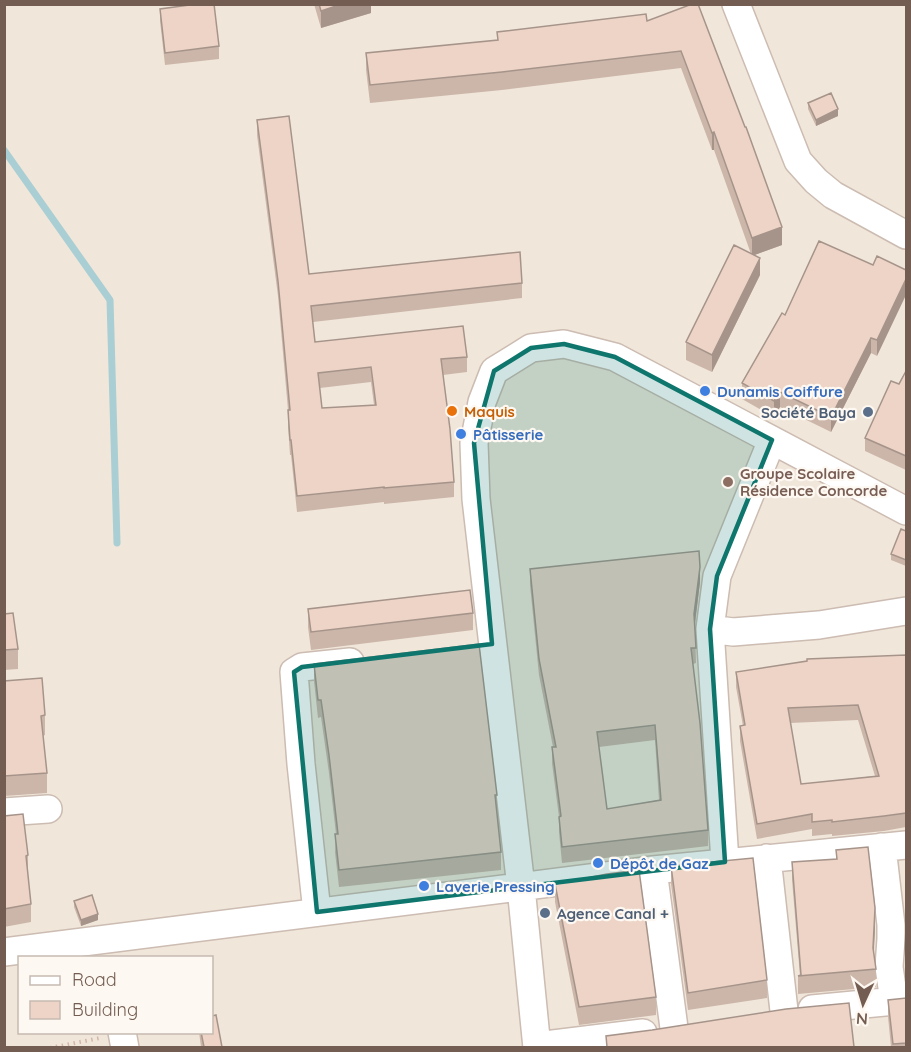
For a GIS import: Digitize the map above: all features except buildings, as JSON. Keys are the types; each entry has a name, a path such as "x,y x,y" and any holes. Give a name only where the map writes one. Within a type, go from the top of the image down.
{"street":[{"path":"736,4 798,160 816,181 833,195 906,235"},
{"path":"653,870 685,1027 537,1047 521,887 481,646 474,443 482,402 494,371 531,348 564,344 615,357 906,511"},
{"path":"725,862 710,629 717,576 772,440"},
{"path":"710,629 733,632 819,625 906,611"},
{"path":"316,912 294,672 302,667 369,660"},
{"path":"4,812 48,808"},
{"path":"4,952 105,949 316,912 653,870 725,862 767,858 894,846 889,967 900,1000 773,1013 767,858"}],"path":[{"path":"50,1047 123,1038"}],"highlighted area":[{"path":"564,344 615,357 772,440 717,576 710,629 725,862 317,912 294,672 302,667 492,644 474,443 494,371 531,348"}],"shaded area":[{"path":"5,5 906,5 906,1047 5,1048"}],"waterway":[{"path":"4,150 110,300 117,543"}],"place":[{"name":"Dunamis Coiffure","path":"705,391"},
{"name":"Maquis","path":"452,411"},
{"name":"Société Baya","path":"868,412"},
{"name":"Pâtisserie","path":"461,434"},
{"name":"Groupe Scolaire Résidence Concorde","path":"728,482"},
{"name":"Dépôt de Gaz","path":"598,863"},
{"name":"Laverie Pressing","path":"424,886"},
{"name":"Agence Canal +","path":"545,913"}]}
